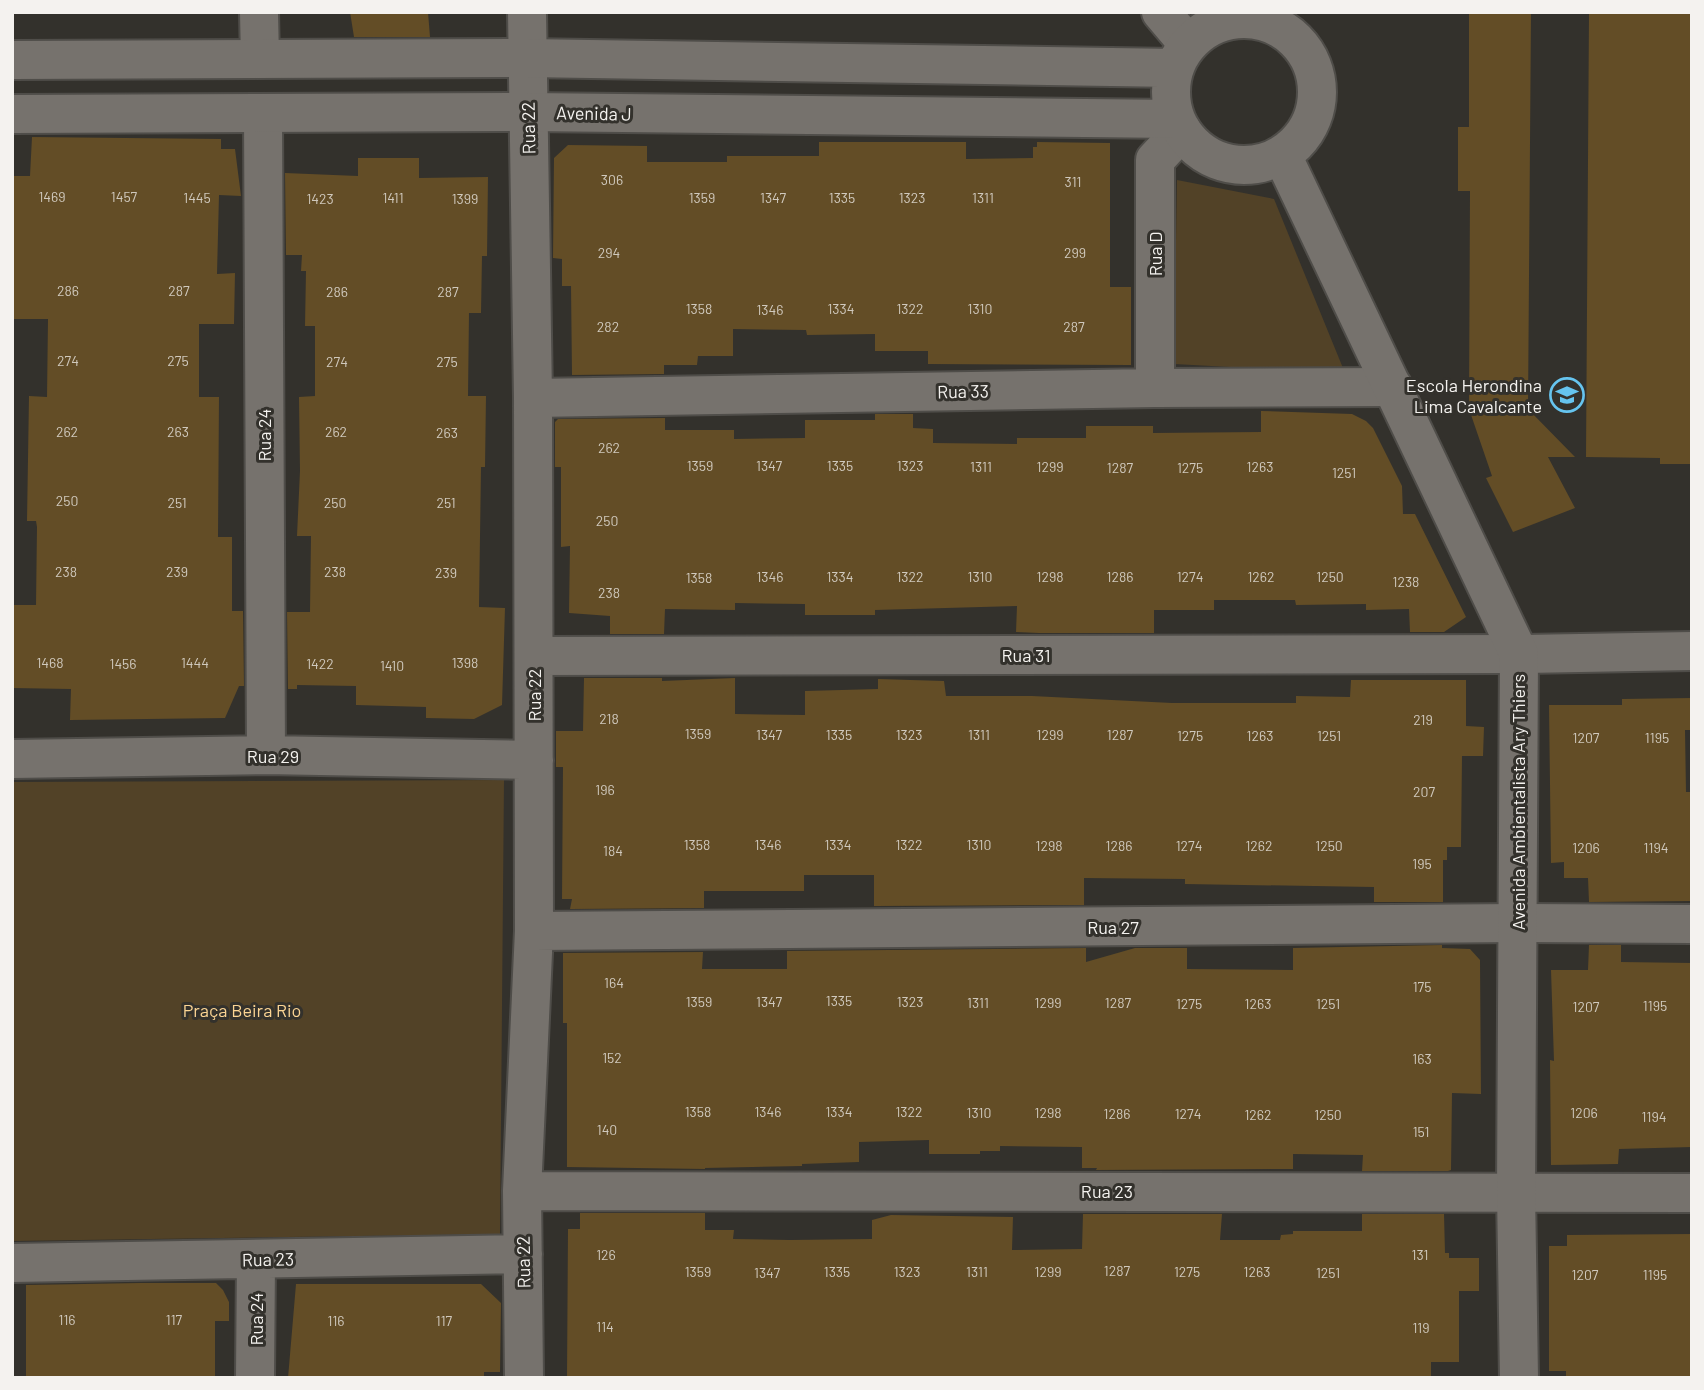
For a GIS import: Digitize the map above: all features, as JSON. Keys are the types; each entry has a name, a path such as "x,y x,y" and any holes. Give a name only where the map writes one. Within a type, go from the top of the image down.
{"street":[{"path":"260,12 260,59"},
{"name":"Rua 22","path":"524,1378 522,1191 534,932 533,398 527,12"},
{"path":"1161,12 1182,56"},
{"path":"1248,18 1270,23 1283,20 1290,34 1305,51 1315,72 1318,94 1313,117 1303,136 1282,155 1265,163 1241,165 1218,161 1198,148 1179,125 1171,94 1182,56 1205,29 1226,20 1248,18"},
{"path":"12,60 1182,56"},
{"name":"Avenida J","path":"12,114 527,112 1179,125"},
{"name":"Rua 24","path":"262,114 266,755"},
{"name":"Rua D","path":"1156,388 1155,160 1179,125"},
{"name":"Avenida Ambientalista Ary Thiers","path":"1282,155 1519,654 1516,1192 1520,1378"},
{"name":"Rua 33","path":"533,398 1393,387"},
{"name":"Rua 31","path":"534,656 1519,654 1692,651"},
{"name":"Rua 29","path":"12,759 266,755 534,760"},
{"name":"Rua 27","path":"534,932 1518,923 1692,924"},
{"name":"Rua 23","path":"522,1191 1692,1193"},
{"name":"Rua 23","path":"12,1263 523,1254"},
{"name":"Rua 24","path":"256,1259 256,1378"}],"green space":[{"path":"1177,180 1274,199 1345,373 1174,364"},
{"name":"Praça Beira Rio","path":"504,780 500,1234 12,1241 12,782"}],"building":[{"path":"350,12 428,12 430,37 354,37"},
{"path":"1469,12 1531,12 1528,409 1575,457 1548,457 1575,508 1513,532 1486,478 1492,476 1469,409 1470,191 1458,191 1458,127 1469,127"},
{"path":"1589,12 1692,12 1692,464 1660,464 1660,458 1586,457"},
{"path":"32,137 221,139 221,149 235,149 241,196 219,195 217,274 235,273 234,324 199,324 199,397 219,397 218,537 232,537 232,611 243,611 244,686 239,686 225,718 70,720 71,689 12,688 12,605 36,605 37,527 36,521 27,521 29,396 47,397 48,319 12,319 13,176 30,176"},
{"path":"819,142 966,142 966,159 1033,158 1033,147 1037,147 1037,142 1110,143 1110,287 1131,287 1131,365 928,364 928,351 875,351 875,334 807,335 806,330 733,329 733,356 698,356 697,365 664,365 664,374 572,375 571,286 562,286 562,259 553,258 554,158 568,145 647,146 647,162 727,162 727,156 819,156"},
{"path":"358,158 419,158 419,178 488,177 487,256 482,256 481,313 469,313 468,396 486,396 485,467 481,467 479,607 505,608 502,705 474,719 426,718 426,707 356,705 356,686 297,685 297,689 288,689 287,612 310,612 311,536 297,536 299,397 315,396 315,326 305,326 306,271 301,271 302,255 286,255 285,173 358,176"},
{"path":"1261,411 1352,414 1373,428 1402,486 1403,514 1415,514 1466,617 1444,632 1410,632 1409,609 1366,610 1366,604 1296,605 1295,600 1214,600 1214,610 1154,610 1154,633 1039,633 1016,632 1017,606 875,610 875,615 805,615 805,604 735,603 735,610 665,609 664,634 610,634 610,616 569,613 570,546 561,547 561,467 555,467 555,422 558,419 665,418 665,430 734,430 734,439 805,438 805,420 875,420 875,414 913,414 913,428 933,429 933,443 1017,444 1017,438 1086,438 1086,426 1153,426 1153,433 1261,432"},
{"path":"584,678 662,678 662,681 735,678 735,714 805,715 805,691 878,689 878,679 944,681 946,696 1032,696 1172,703 1296,703 1296,696 1350,697 1351,680 1466,680 1466,726 1484,727 1483,756 1462,756 1461,847 1447,847 1447,860 1443,860 1443,902 1374,902 1374,887 1185,884 1185,879 1084,878 1084,905 874,906 874,875 804,875 804,891 704,891 704,908 570,909 572,899 562,899 563,767 556,767 556,731 583,731"},
{"path":"1692,698 1692,730 1685,730 1686,792 1692,792 1692,901 1589,902 1588,878 1564,878 1564,862 1551,863 1549,705 1622,705 1622,699"},
{"path":"1442,945 1442,948 1470,949 1480,960 1481,1094 1452,1093 1451,1170 1448,1171 1362,1171 1363,1155 1293,1154 1293,1169 1096,1170 1097,1168 1082,1168 1082,1147 1000,1146 1000,1151 980,1151 980,1154 929,1154 929,1140 859,1142 859,1162 705,1169 567,1167 567,1023 563,1023 563,953 703,952 702,969 787,969 787,951 1086,948 1086,962 1135,948 1187,948 1187,969 1293,970 1293,948"},
{"path":"1589,945 1621,945 1621,962 1692,963 1692,1147 1619,1149 1618,1164 1551,1165 1550,1060 1554,1061 1551,970 1588,970"},
{"path":"580,1213 705,1213 705,1230 734,1230 733,1239 790,1240 872,1239 872,1220 891,1215 1013,1217 1012,1250 1082,1249 1083,1214 1222,1214 1220,1240 1280,1240 1281,1235 1293,1234 1293,1231 1362,1231 1362,1214 1444,1214 1445,1253 1449,1253 1449,1258 1479,1258 1479,1291 1459,1291 1459,1362 1431,1362 1431,1378 567,1378 568,1229 580,1229"},
{"path":"1692,1234 1692,1378 1566,1378 1566,1371 1549,1371 1549,1246 1567,1246 1567,1235"},
{"path":"216,1283 223,1290 229,1302 229,1321 215,1321 215,1378 26,1378 26,1285"},
{"path":"296,1284 481,1284 501,1303 500,1372 484,1372 484,1378 288,1378"}],"place":[{"name":"Escola Herondina Lima Cavalcante","path":"1567,395"}]}
